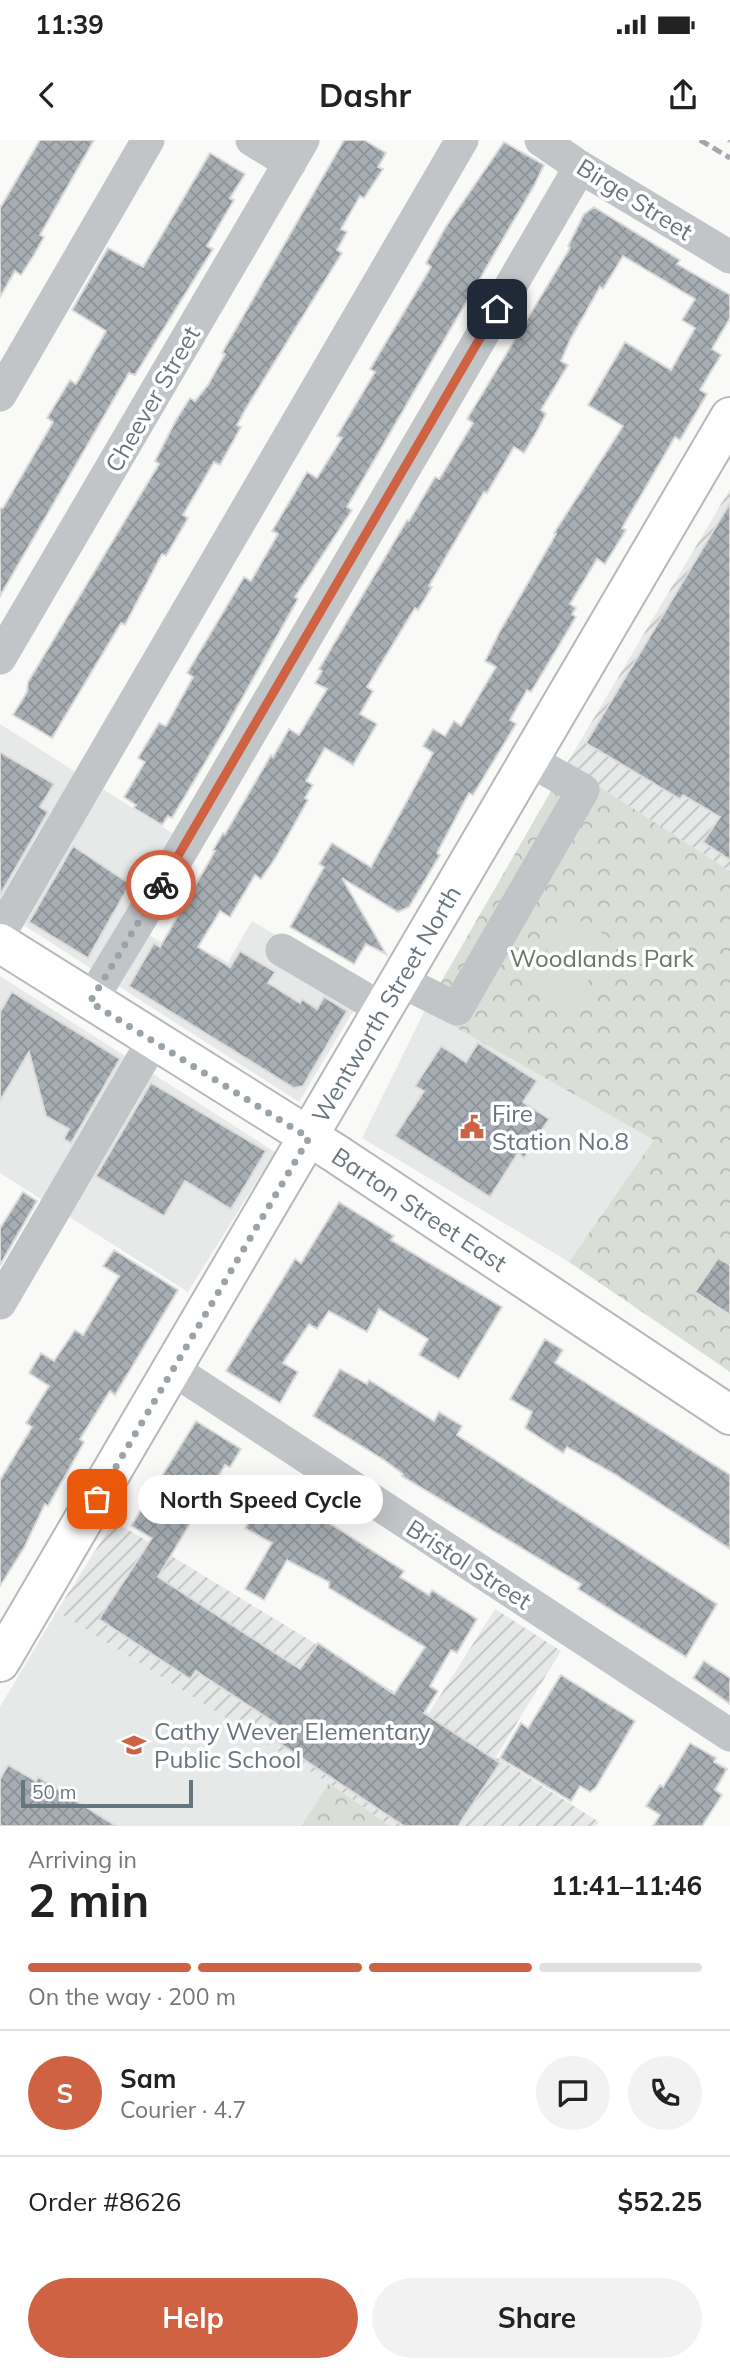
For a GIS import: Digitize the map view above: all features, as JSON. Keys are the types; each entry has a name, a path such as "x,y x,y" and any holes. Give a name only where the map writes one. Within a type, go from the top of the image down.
{"main road":[{"name":"Wentworth Street North","path":"0,1662 174,1370 730,417"},
{"name":"Barton Street East","path":"1,942 90,1002 309,1138 730,1415"}],"street":[{"path":"0,395 148,140"},
{"path":"252,140 296,152"},
{"path":"1,942 462,140"},
{"name":"Birge Street","path":"541,140 580,167 730,257"},
{"name":"Cheever Street","path":"0,658 296,152"},
{"path":"90,1002 182,850 580,167"},
{"path":"282,950 393,995 457,1009 583,790 531,761"},
{"path":"0,1303 153,1041"},
{"name":"Bristol Street","path":"174,1370 730,1735"}],"shaded area":[{"path":"730,489 730,871 566,765"},
{"path":"0,724 177,836 125,920 202,967 213,954 228,962 252,921 367,988 299,1102 0,910"},
{"path":"0,976 275,1152 188,1292 0,1173"},
{"path":"425,1010 655,1140 569,1262 362,1138"},
{"path":"114,1521 429,1713 495,1609 561,1651 496,1757 599,1822 596,1826 390,1826 329,1783 57,1611"},
{"name":"Cathy Wever Elementary Public School","path":"57,1611 329,1783 301,1826 0,1826 0,1707"}],"green space":[{"name":"Woodlands Park","path":"566,765 730,871 730,1372 569,1262 654,1140 425,1010"},
{"path":"569,914 613,940 569,1013 525,987"},
{"path":"329,1783 390,1826 301,1826"}],"building":[{"path":"40,140 94,140 40,235 44,237 34,255 21,275 15,271 0,297 0,208"},
{"path":"344,140 364,140 386,153 378,167 383,169 364,198 360,196 341,229 347,232 337,250 342,253 245,410 237,425 241,427 220,465 214,462 183,515 188,518 166,556 162,554 125,625 121,623 52,738 13,715 27,692 28,682 159,464 155,461 176,420 190,398 195,401 208,385 225,354 222,353"},
{"path":"504,142 544,165 535,184 347,507 352,510 295,597 298,599 222,734 172,818 168,816 162,825 134,808 136,805 124,797 145,762 138,758 159,723 166,726 193,677 187,673 244,577 251,581 278,534 272,531 307,472 317,478 342,438 337,436 375,372 370,369 431,267 426,263 445,228"},
{"path":"210,153 245,174 230,198 234,200 207,246 213,249 135,375 129,373 0,596 0,508 3,508 53,422 47,418 70,380 76,384 106,331 72,310 108,248 143,267"},
{"path":"594,207 680,260 677,264 730,295 730,318 712,349 721,355 700,390 707,394 680,440 675,437 622,528 626,530 605,564 597,559 570,604 576,608 572,614 576,617 531,692 527,690 510,720 516,724 473,795 469,793 437,853 440,855 409,907 398,912 342,878 386,954 366,944 354,964 290,927 324,867 319,864 332,843 371,867 433,753 423,746 433,729 445,736 454,721 461,726 496,667 485,661 500,631 556,534 554,533 623,426 588,405 625,342 671,370 695,328 682,320 695,299 623,256 603,289 600,287 570,340 561,361 568,365 541,410 546,414 535,435 524,453 514,447 487,493 484,492 429,586 432,587 418,610 415,608 367,687 373,691 360,714 377,724 353,765 325,748 306,781 313,785 305,798 308,800 276,857 261,879 255,875 230,917 220,911 198,947 230,967 240,951 275,972 268,983 300,1003 302,999 317,1009 324,997 347,1011 303,1086 294,1088 129,986 154,943 160,947 215,851 213,850 271,755 273,757 289,729 299,735 327,689 315,683 322,671 319,669 407,520 409,521 435,477 439,479 473,423 467,419 570,248 568,246 584,214"},
{"path":"730,503 730,860 703,842 720,817 683,795 680,799 586,743"},
{"path":"0,752 54,784 40,807 48,812 0,895"},
{"path":"73,846 130,884 88,958 29,922"},
{"path":"12,992 120,1059 71,1143 64,1139 69,1129 46,1116 29,1052 0,1101 0,1012"},
{"name":"Fire Station No.8","path":"478,1043 537,1081 523,1102 549,1119 524,1158 518,1153 490,1197 395,1136 424,1091 415,1086 441,1046 466,1062"},
{"path":"151,1083 266,1151 231,1209 185,1181 164,1216 96,1176"},
{"path":"23,1192 37,1201 0,1265 0,1228"},
{"path":"339,1202 394,1236 391,1240 502,1307 459,1379 419,1355 428,1339 379,1309 367,1332 329,1311 317,1329 309,1324 283,1363 298,1372 280,1403 226,1371 295,1259 301,1263"},
{"path":"114,1250 178,1290 115,1395 110,1391 80,1439 84,1442 48,1506 45,1504 24,1548 0,1586 0,1480 32,1427 26,1423 49,1386 29,1373 41,1353 54,1361 75,1330 83,1335 119,1276 103,1266"},
{"path":"718,1258 730,1265 730,1315 695,1292"},
{"path":"545,1339 563,1350 555,1363 730,1475 730,1549 616,1475 567,1447 563,1453 525,1428 532,1412 510,1399"},
{"path":"340,1369 367,1384 369,1380 434,1421 439,1412 462,1426 457,1435 717,1604 686,1657 578,1589 581,1584 402,1476 403,1474 384,1460 313,1416"},
{"path":"196,1421 241,1449 230,1467 225,1465 158,1577 300,1669 318,1643 394,1694 425,1647 329,1588 329,1582 287,1560 264,1600 245,1589 272,1543 245,1528 270,1485 404,1571 400,1577 429,1595 432,1590 477,1619 457,1653 451,1650 430,1686 438,1691 424,1713 500,1763 458,1826 404,1826 273,1739 281,1727 196,1671 190,1679 99,1619 152,1538 131,1526"},
{"path":"704,1661 730,1678 730,1704 693,1678"},
{"path":"561,1675 635,1721 596,1787 590,1792 580,1786 571,1801 500,1758 521,1723 528,1728"},
{"path":"690,1743 716,1758 714,1762 727,1769 715,1790 722,1795 702,1826 653,1826 660,1815 646,1806 660,1785 663,1787"},
{"path":"8,1765 36,1781 38,1777 116,1826 0,1826 0,1779"}],"railway":[{"path":"700,140 730,158"}],"way so far":[{"path":"97,1499 309,1138 90,1002 161,885"}],"place":[{"name":"Fire Station No.8","path":"472,1127"},
{"name":"North Speed Cycle","path":"97,1499"},
{"name":"Cathy Wever Elementary Public School","path":"134,1745"}],"route":[{"path":"161,885 497,309"}]}
